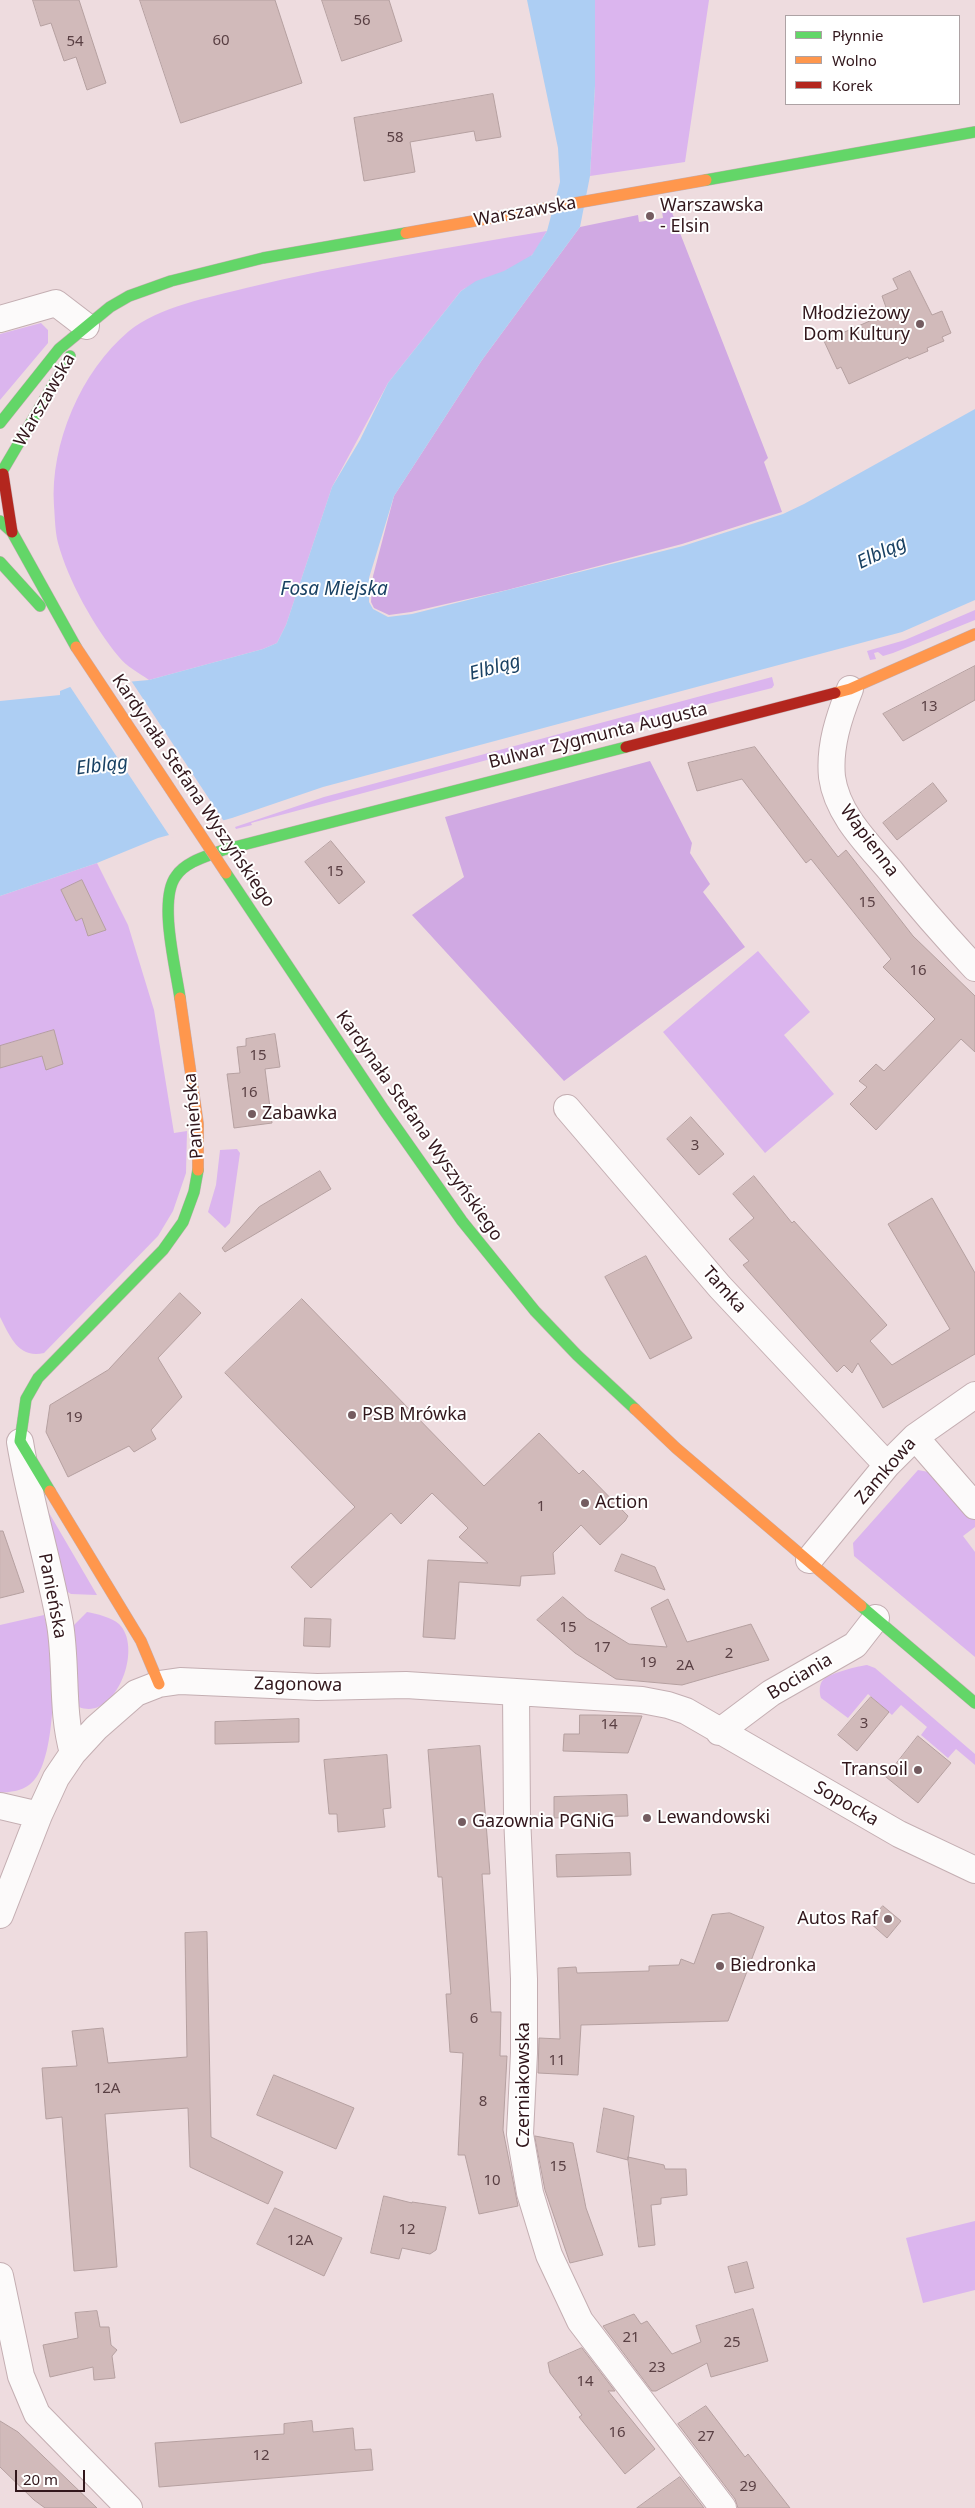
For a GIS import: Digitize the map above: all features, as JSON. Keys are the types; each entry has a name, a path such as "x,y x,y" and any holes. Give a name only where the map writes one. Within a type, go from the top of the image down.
{"street":[{"name":"Warszawska","path":"0,423 59,349 110,306 129,296 171,281 222,267 975,132"},
{"path":"0,319 56,303 86,326"},
{"name":"Warszawska","path":"76,647 12,532 1,474 86,326"},
{"name":"Warszawska","path":"0,521 12,532"},
{"path":"0,562 76,647"},
{"name":"Bulwar Zygmunta Augusta","path":"222,850 850,689 975,634"},
{"name":"Kardynała Stefana Wyszyńskiego","path":"76,647 378,1102 456,1213 535,1311 577,1355 676,1448 876,1618"},
{"name":"Wapienna","path":"850,689 839,716 833,744 832,777 837,798 850,822 936,926 975,968"},
{"name":"Panieńska","path":"73,1753 68,1734 60,1626 26,1476 20,1441 26,1399 38,1378 163,1250 183,1222 194,1192 199,1146 198,1124 168,904 173,879 186,864 222,850"},
{"name":"Tamka","path":"567,1108 720,1287 887,1465"},
{"name":"Zamkowa","path":"809,1560 887,1465 915,1438 975,1395"},
{"path":"915,1438 975,1506"},
{"path":"20,1441 141,1641 159,1684"},
{"path":"876,1618 975,1703"},
{"name":"Bociania","path":"719,1732 771,1694 855,1645 876,1618"},
{"name":"Zagonowa","path":"0,1915 39,1814 56,1778 73,1753 96,1728 136,1693 159,1684 180,1681 316,1687 406,1685 642,1700 668,1705 686,1712 719,1732"},
{"name":"Czerniakowska","path":"516,1693 524,1978 524,2053 520,2134 530,2193 549,2255 580,2321 723,2508"},
{"name":"Sopocka","path":"719,1732 899,1834 975,1870"},
{"path":"0,1806 39,1814"},
{"path":"0,2276 10,2380 31,2402 44,2423 129,2508"}],"shaded area":[{"path":"595,0 709,0 685,162 590,176 595,86"},
{"path":"671,210 768,458 764,462 782,512 682,544 507,590 411,612 389,615 374,608 371,602 373,576 394,496 482,360 580,227 638,215 639,222 663,218 662,211"},
{"path":"547,231 534,253 526,260 509,270 461,291 388,383 332,487 286,625 277,643 263,649 149,680 122,660 91,618 68,572 57,538 54,506 57,458 63,434 83,388 96,367 112,347 129,331 154,315 201,299 284,279 359,264"},
{"path":"41,323 48,330 48,343 0,400 0,334"},
{"path":"975,610 975,620 893,653 883,656 878,652 874,653 876,659 870,660 867,651 905,640"},
{"path":"772,677 774,685 772,688 502,756 251,823 252,825 236,829 235,827 324,797"},
{"path":"650,761 692,843 690,853 710,884 703,892 745,947 564,1081 412,915 464,877 445,817"},
{"path":"97,863 128,925 154,1010 174,1133 187,1131 186,1173 173,1211 158,1236 44,1353 35,1354 28,1353 16,1344 0,1317 0,896"},
{"path":"758,951 810,1012 784,1035 834,1094 765,1153 663,1032"},
{"path":"237,1149 240,1153 230,1223 225,1228 208,1212 216,1185 220,1150"},
{"path":"918,1470 934,1473 975,1518 975,1527 963,1536 975,1552 975,1657 854,1556 853,1543"},
{"path":"45,1506 97,1595 71,1594 63,1589"},
{"path":"87,1612 108,1618 119,1624 126,1635 128,1649 127,1665 122,1680 114,1694 104,1704 92,1709 79,1707 74,1692 74,1625"},
{"path":"44,1615 50,1641 53,1677 52,1719 49,1740 38,1775 29,1785 19,1790 0,1793 0,1625"},
{"path":"867,1665 875,1668 975,1754 975,1765 956,1749 948,1758 921,1735 927,1727 901,1705 892,1715 868,1694 848,1718 821,1698 820,1688 824,1679 838,1672"},
{"path":"975,2221 975,2290 923,2303 906,2238"}],"water":[{"path":"527,0 595,0 595,86 590,176 580,227 482,360 394,496 369,578 369,602 373,609 388,617 412,614 683,546 783,514 975,409 975,600 902,632 323,787 232,818 158,838 97,863 0,896 0,701 60,695 60,691 70,687 149,680 263,649 277,643 286,625 332,487 360,440 388,383 461,291 476,281 504,271 532,255 547,231 560,182 558,148"}],"pier":[{"path":"130,679 225,823 171,838 69,685"}],"building":[{"path":"33,0 79,0 106,83 87,90 76,57 64,61 51,23 41,26"},
{"path":"140,0 275,0 302,83 181,123"},
{"path":"322,0 389,0 402,41 342,61"},
{"path":"493,94 501,137 476,141 474,131 410,142 415,172 364,181 354,118"},
{"path":"910,271 932,315 942,311 951,333 942,337 944,341 927,348 928,351 909,359 908,357 849,384 841,367 837,369 824,341 888,313 882,296 898,289 893,279"},
{"path":"975,666 975,700 903,741 883,714"},
{"path":"755,747 838,857 846,850 913,936 975,996 975,1052 961,1039 876,1130 850,1104 867,1087 859,1081 876,1064 884,1071 935,1019 883,967 891,959 811,859 806,863 742,779 697,791 688,763"},
{"path":"933,783 947,801 897,840 883,823"},
{"path":"331,841 365,882 339,904 305,862"},
{"path":"82,880 106,930 88,936 82,918 76,921 61,890"},
{"path":"54,1030 63,1064 46,1070 42,1056 0,1068 0,1046"},
{"path":"275,1034 280,1067 265,1069 272,1123 234,1128 227,1074 240,1073 237,1047 246,1046 246,1039"},
{"path":"691,1117 724,1154 699,1175 667,1139"},
{"path":"320,1171 331,1189 225,1252 222,1248 259,1207"},
{"path":"754,1176 792,1223 794,1221 887,1325 870,1341 892,1365 950,1329 888,1224 932,1198 975,1273 975,1354 883,1408 858,1363 852,1373 844,1365 837,1372 743,1265 749,1261 729,1239 754,1218 733,1194"},
{"path":"646,1256 692,1338 650,1359 605,1277"},
{"path":"180,1293 201,1313 158,1358 182,1397 151,1430 156,1439 134,1452 129,1446 68,1477 46,1432 50,1405 108,1370"},
{"path":"302,1299 484,1486 539,1433 579,1474 583,1470 628,1516 625,1521 600,1545 581,1525 553,1553 555,1574 521,1576 520,1586 459,1582 455,1639 423,1637 428,1560 488,1563 459,1537 468,1528 432,1493 401,1524 391,1513 311,1588 291,1567 355,1507 225,1373"},
{"path":"0,1531 3,1531 24,1592 0,1598"},
{"path":"622,1554 655,1567 665,1590 615,1571"},
{"path":"563,1597 587,1618 629,1644 667,1647 651,1608 668,1599 687,1642 751,1624 769,1660 682,1685 616,1679 575,1653 537,1620"},
{"path":"305,1618 331,1619 330,1647 304,1646"},
{"path":"871,1697 889,1712 857,1751 838,1735"},
{"path":"580,1715 642,1716 628,1753 563,1751 564,1734 579,1734"},
{"path":"299,1719 299,1742 215,1744 215,1722"},
{"name":"Transoil","path":"918,1736 951,1763 918,1803 886,1777"},
{"path":"480,1746 490,1874 482,1874 491,2012 501,2012 500,2056 507,2056 503,2130 518,2206 479,2214 465,2155 458,2155 463,2053 450,2052 446,1994 451,1994 442,1877 438,1877 428,1750"},
{"path":"387,1755 391,1808 383,1809 385,1827 338,1832 337,1814 329,1814 324,1760"},
{"path":"627,1795 628,1816 554,1818 554,1797"},
{"path":"630,1853 631,1875 557,1877 556,1855"},
{"path":"883,1906 901,1921 887,1938 869,1922"},
{"path":"730,1913 764,1927 728,2021 581,2025 578,2075 538,2073 539,2038 560,2039 558,1968 576,1967 577,1973 649,1971 649,1966 679,1965 681,1959 694,1964 712,1915"},
{"path":"207,1932 211,2137 283,2172 268,2204 190,2167 188,2108 105,2114 117,2267 74,2271 62,2117 46,2119 42,2068 77,2066 72,2031 103,2028 108,2063 187,2057 185,1933"},
{"path":"274,2075 354,2108 336,2149 257,2115"},
{"path":"604,2108 634,2116 628,2160 597,2152"},
{"path":"535,2136 573,2143 586,2208 603,2255 570,2263 545,2190"},
{"path":"628,2157 664,2165 665,2169 686,2169 687,2195 661,2198 661,2204 651,2205 655,2245 639,2247"},
{"path":"384,2196 412,2203 446,2207 436,2250 430,2254 402,2248 399,2259 371,2253"},
{"path":"275,2208 342,2238 324,2276 257,2244"},
{"path":"747,2262 754,2288 735,2293 728,2267"},
{"path":"753,2309 768,2361 711,2377 707,2363 656,2391 652,2391 603,2326 634,2314 641,2324 647,2321 672,2354 701,2342 696,2326"},
{"path":"97,2311 100,2327 109,2327 111,2345 117,2350 112,2356 115,2378 94,2380 93,2367 50,2377 43,2345 78,2338 75,2313"},
{"path":"582,2348 615,2391 608,2391 655,2449 625,2474 579,2417 582,2415 550,2373 548,2363"},
{"path":"706,2406 745,2457 748,2454 790,2508 738,2508 735,2499 678,2424"},
{"path":"0,2421 18,2432 97,2508 45,2508 34,2500 0,2467"},
{"path":"312,2421 313,2432 353,2428 355,2450 371,2449 373,2470 159,2487 155,2443 284,2434 284,2424"},
{"path":"680,2477 704,2508 637,2508"}],"traffic: fast":[{"path":"706,180 975,132"},
{"path":"0,423 59,349 110,307 129,296 171,281 263,258 406,233"},
{"path":"0,475 70,356"},
{"path":"0,521 12,532 76,647"},
{"path":"0,562 40,606"},
{"path":"180,998 172,953 168,901 176,876 185,866 223,850 626,747"},
{"path":"226,873 384,1110 462,1221 535,1311 577,1355 635,1409"},
{"path":"50,1491 20,1441 26,1399 38,1378 163,1250 183,1222 194,1192 198,1170"},
{"path":"861,1606 975,1703"}],"traffic: slow":[{"path":"406,233 706,180"},
{"path":"835,693 850,689 975,634"},
{"path":"76,647 226,873"},
{"path":"180,998 198,1124 198,1170"},
{"path":"635,1409 676,1448 861,1606"},
{"path":"50,1491 141,1641 159,1684"}],"traffic: jam":[{"path":"3,474 12,532"},
{"path":"626,747 835,693"}],"place":[{"name":"Warszawska - Elsin","path":"650,216"},
{"name":"Młodzieżowy Dom Kultury","path":"920,324"},
{"name":"Zabawka","path":"252,1114"},
{"name":"PSB Mrówka","path":"352,1415"},
{"name":"Action","path":"585,1503"},
{"name":"Transoil","path":"918,1770"},
{"name":"Lewandowski","path":"647,1818"},
{"name":"Gazownia PGNiG","path":"462,1822"},
{"name":"Autos Raf","path":"888,1919"},
{"name":"Biedronka","path":"720,1966"}],"water label":[{"name":"Elbląg","path":"882,553"},
{"name":"Fosa Miejska","path":"334,590"},
{"name":"Elbląg","path":"495,668"},
{"name":"Elbląg","path":"102,766"}]}
